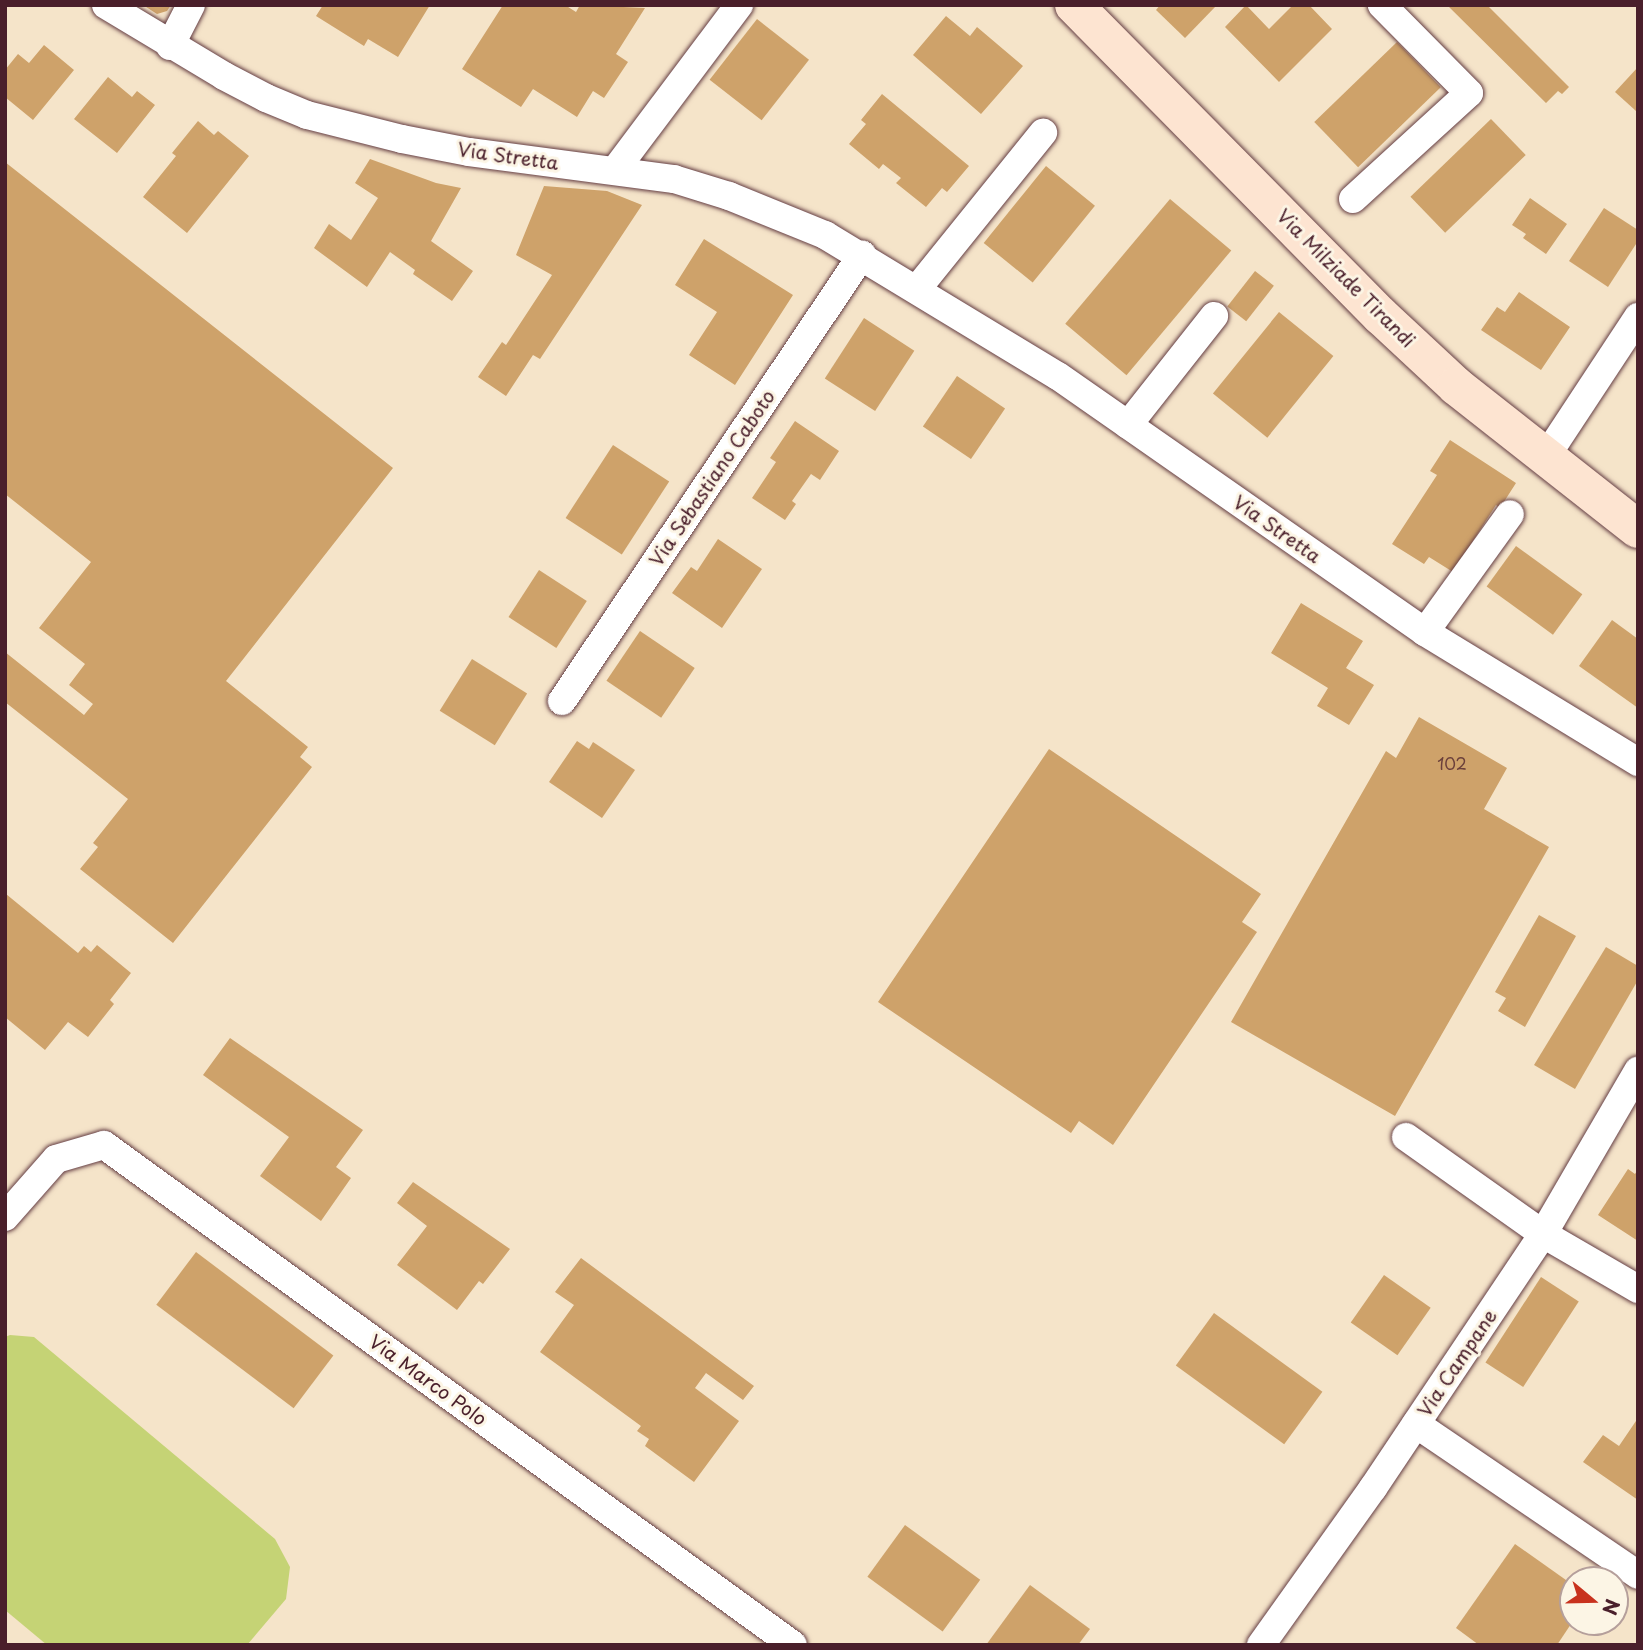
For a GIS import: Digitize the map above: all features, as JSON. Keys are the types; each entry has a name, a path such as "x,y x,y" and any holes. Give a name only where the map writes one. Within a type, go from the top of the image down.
{"street":[{"name":"Via Stretta","path":"106,5 170,46 265,98 352,127 469,152 616,169 674,179 729,196 825,235 1058,376 1425,632 1638,762"},
{"path":"170,46 191,5"},
{"path":"616,169 739,5"},
{"name":"Via Milziade Tirandi","path":"1074,5 1381,316 1456,386 1638,528"},
{"path":"1353,199 1469,93 1382,5"},
{"path":"917,289 1043,133"},
{"name":"Via Sebastiano Caboto","path":"562,701 862,256"},
{"path":"1128,425 1214,316"},
{"path":"1545,458 1638,317"},
{"path":"1425,632 1510,514"},
{"name":"Via Campane","path":"1261,1645 1416,1424 1543,1234 1638,1071"},
{"path":"1406,1137 1543,1234 1638,1289"},
{"name":"Via Marco Polo","path":"5,1217 56,1159 104,1145 793,1645"},
{"path":"1416,1424 1638,1575"}],"green space":[{"path":"5,1337 34,1337 275,1539 290,1567 286,1599 247,1645 47,1645 5,1610"}],"building":[{"path":"143,5 171,5 167,11 157,14"},
{"path":"323,5 430,5 398,57 368,39 364,46 316,16"},
{"path":"503,5 565,5 576,12 580,5 645,8 616,54 628,62 604,98 593,91 577,117 533,89 521,107 462,69"},
{"path":"1160,5 1217,5 1185,38 1156,10"},
{"path":"1246,5 1269,29 1293,5 1309,5 1332,29 1279,82 1225,27"},
{"path":"1447,5 1487,5 1569,87 1562,94 1558,91 1546,103"},
{"path":"946,16 970,36 977,27 1023,66 981,114 913,55"},
{"path":"757,19 809,60 762,120 710,80"},
{"path":"1397,42 1441,87 1358,167 1314,122"},
{"path":"44,45 74,70 33,120 5,97 5,70 18,54 29,63"},
{"path":"1638,67 1638,109 1636,111 1615,92"},
{"path":"108,77 132,97 137,91 155,105 117,153 74,119"},
{"path":"882,94 969,166 947,192 942,188 926,207 896,183 901,178 883,164 879,169 849,144 866,124 861,120"},
{"path":"1491,119 1526,155 1445,233 1410,197"},
{"path":"198,121 214,135 218,131 249,156 187,233 143,197 176,156 172,153"},
{"path":"370,159 436,183 461,188 431,241 473,271 452,301 413,274 415,270 390,252 367,287 314,248 329,224 351,240 378,198 355,183"},
{"path":"5,162 393,468 226,681 308,747 300,757 312,767 173,943 80,869 98,847 93,843 128,799 5,702 5,652 84,715 93,704 69,685 85,664 39,628 91,562 5,494"},
{"path":"1046,166 1095,206 1033,283 984,243"},
{"path":"544,186 607,191 642,205 540,359 533,355 506,396 478,377 502,342 506,345 552,275 516,255"},
{"path":"1530,198 1567,224 1546,254 1523,238 1526,234 1512,225"},
{"path":"1170,199 1231,250 1127,375 1065,324"},
{"path":"1604,208 1638,230 1638,241 1608,287 1569,261"},
{"path":"704,239 793,295 735,385 689,355 717,312 675,285"},
{"path":"1255,271 1274,286 1246,321 1227,306"},
{"path":"1519,292 1570,327 1541,370 1481,330 1497,307 1505,312"},
{"path":"1279,312 1333,356 1267,438 1213,394"},
{"path":"864,318 914,351 875,411 825,378"},
{"path":"957,376 1005,408 971,459 923,427"},
{"path":"795,421 839,451 820,480 811,474 792,501 796,504 785,520 752,498 776,462 770,458"},
{"path":"1450,440 1516,483 1500,508 1496,505 1453,572 1429,557 1424,564 1392,544 1437,475 1430,471"},
{"path":"613,445 669,481 622,554 566,518"},
{"path":"718,539 762,569 722,628 672,593 691,567 697,571"},
{"path":"1516,546 1582,594 1553,635 1487,586"},
{"path":"539,570 587,601 556,648 509,617"},
{"path":"1301,603 1363,641 1346,668 1374,685 1349,725 1317,706 1328,688 1271,653"},
{"path":"1612,620 1638,639 1638,708 1579,666"},
{"path":"640,631 695,668 661,718 606,681"},
{"path":"472,659 527,693 495,745 440,711"},
{"path":"1419,717 1507,768 1484,809 1549,847 1395,1116 1231,1022 1386,751 1396,758"},
{"path":"577,741 589,749 593,742 635,770 602,818 549,782"},
{"path":"1049,749 1261,894 1242,922 1257,932 1113,1145 1079,1121 1071,1133 878,1002"},
{"path":"6,894 78,953 84,946 91,952 97,945 131,973 110,1000 114,1004 88,1037 68,1022 45,1050 5,1017"},
{"path":"1539,915 1576,936 1525,1027 1498,1011 1506,998 1495,992"},
{"path":"1606,947 1638,966 1638,980 1575,1089 1534,1065"},
{"path":"230,1038 363,1130 336,1167 351,1178 321,1221 260,1176 289,1137 203,1075"},
{"path":"1628,1169 1635,1174 1638,1169 1638,1241 1598,1215"},
{"path":"413,1182 510,1249 483,1284 479,1281 457,1310 397,1265 427,1226 397,1203"},
{"path":"196,1252 333,1356 294,1408 156,1305"},
{"path":"581,1258 754,1386 743,1400 706,1373 695,1388 739,1421 694,1482 645,1446 649,1439 637,1431 641,1426 540,1352 574,1305 555,1292"},
{"path":"1384,1275 1431,1308 1397,1355 1351,1323"},
{"path":"1541,1277 1579,1302 1523,1387 1485,1363"},
{"path":"1214,1313 1322,1392 1284,1444 1176,1366"},
{"path":"1638,1418 1638,1500 1583,1462 1603,1435 1619,1446"},
{"path":"905,1525 980,1580 943,1631 867,1577"},
{"path":"1515,1544 1559,1575 1559,1636 1563,1636 1557,1645 1479,1645 1456,1628"},
{"path":"1030,1585 1090,1629 1078,1645 986,1645"}]}
